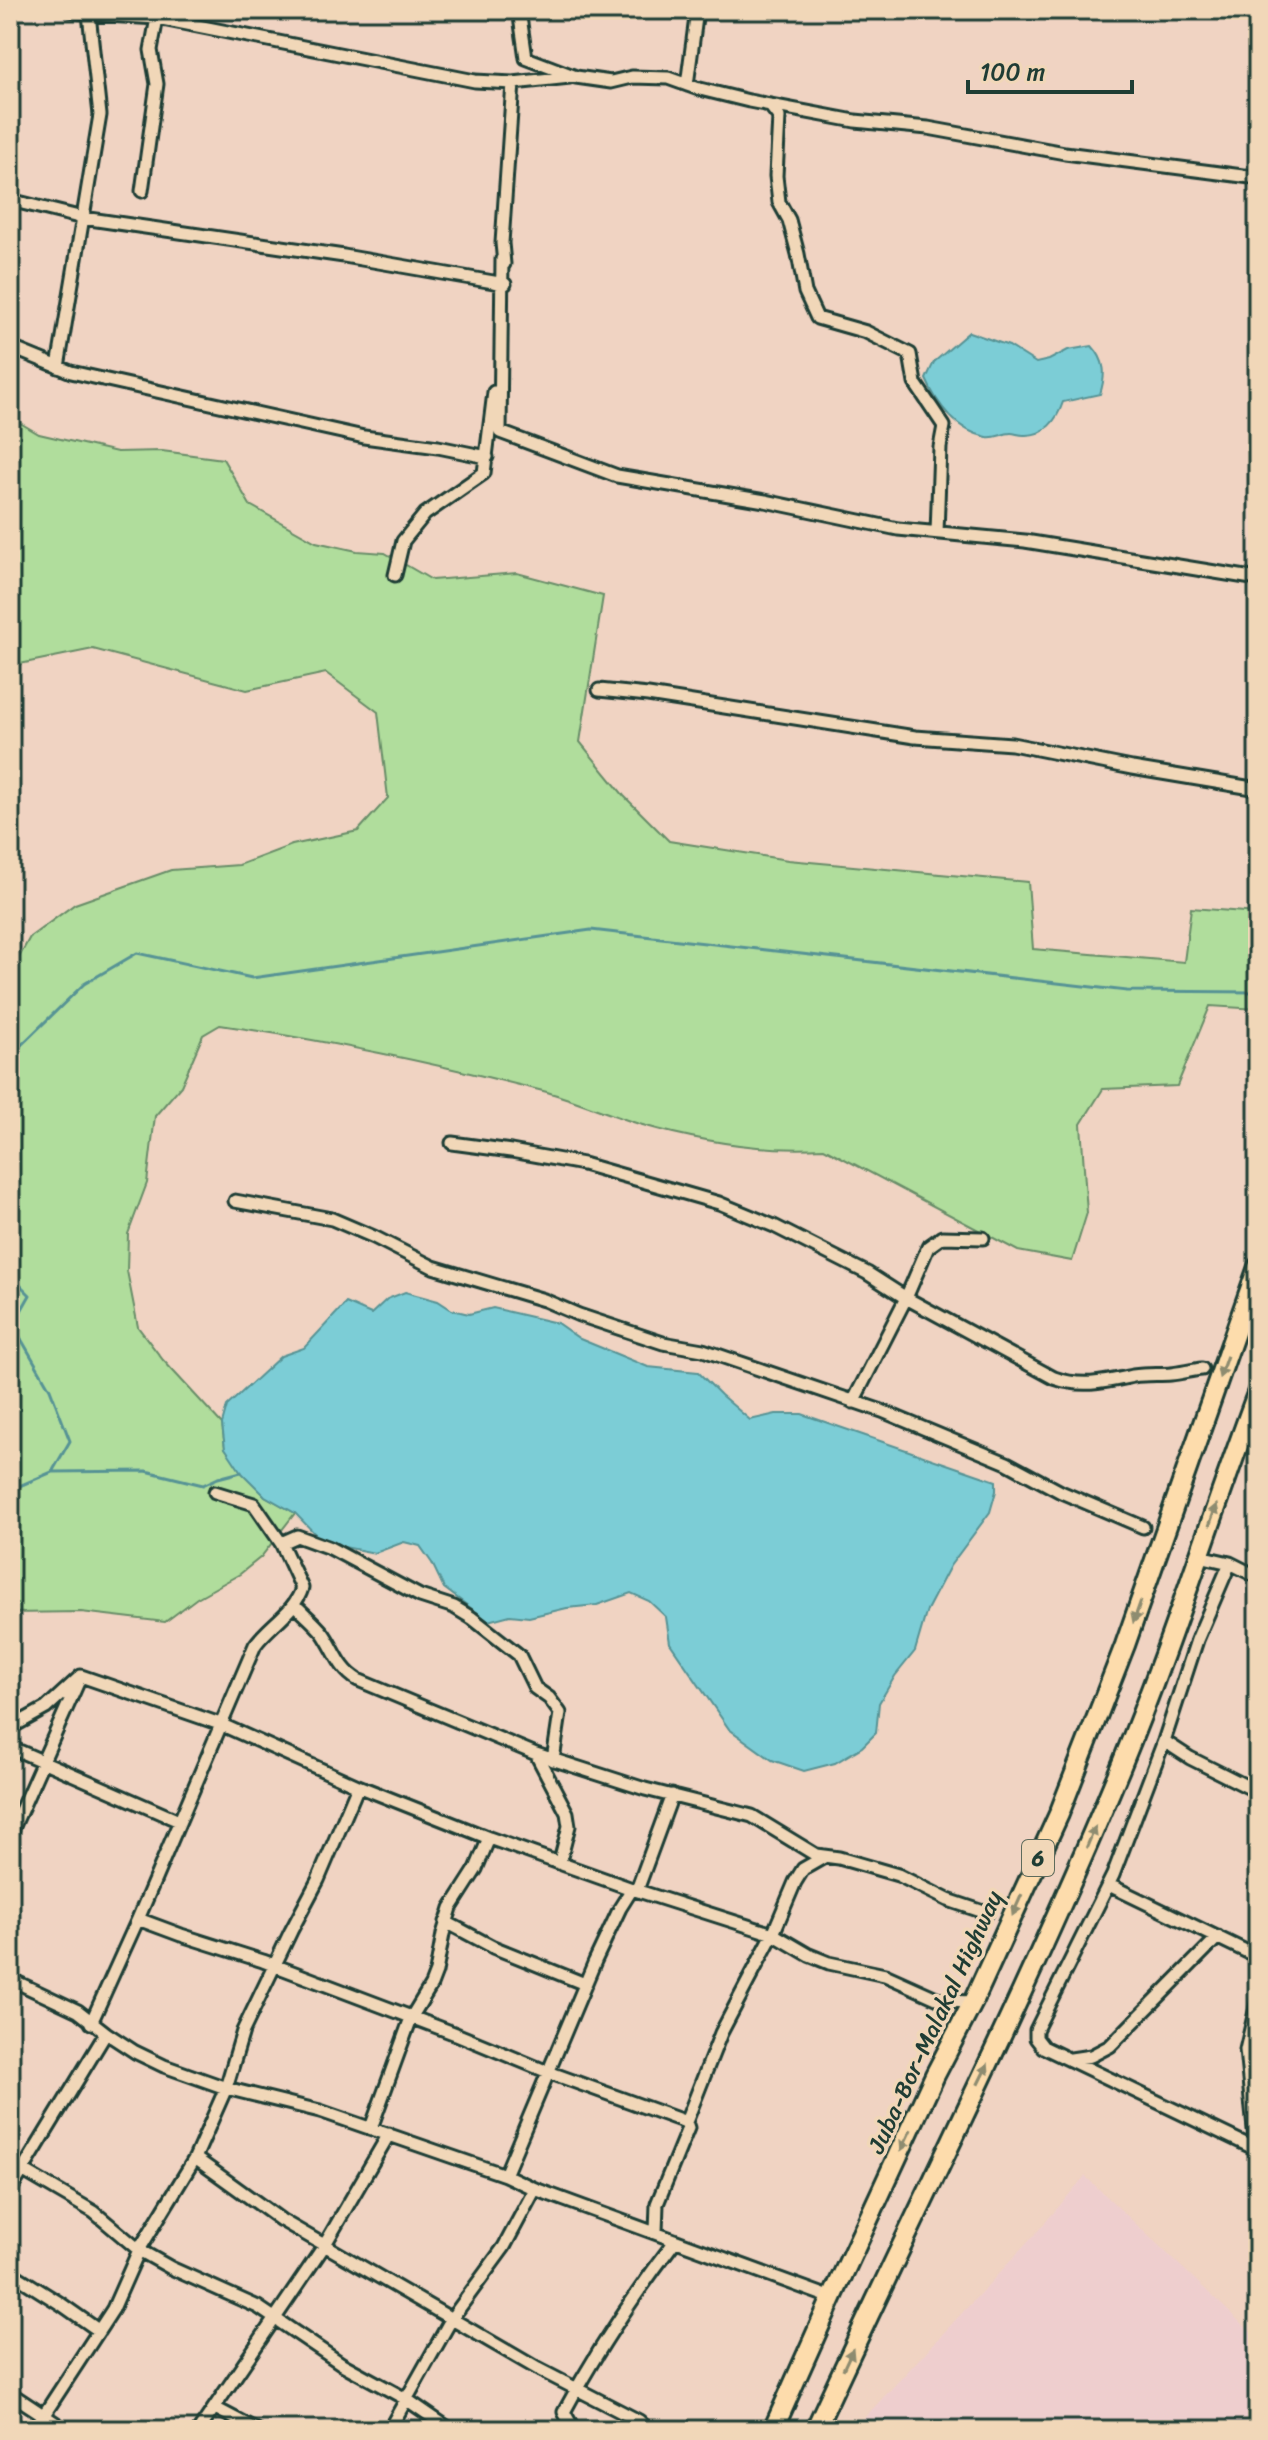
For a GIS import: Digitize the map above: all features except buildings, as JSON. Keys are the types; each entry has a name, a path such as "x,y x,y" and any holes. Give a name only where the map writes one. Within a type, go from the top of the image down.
{"highway":[{"name":"Juba-Bor-Malakal Highway","path":"773,2430 935,2075 973,2002 1059,1814 1125,1645 1258,1267"},
{"name":"6","path":"815,2430 1062,1905 1122,1764 1258,1391"}],"street":[{"path":"70,10 157,18 462,78 513,83 576,77"},
{"path":"519,10 526,58 576,77 611,82 632,77 668,78 781,108 855,121 928,128 1065,153 1258,178"},
{"path":"687,85 697,10"},
{"path":"58,367 100,115 89,14"},
{"path":"142,191 157,84 151,50 157,18"},
{"path":"395,575 403,541 425,514 484,473 507,293 502,243 513,83"},
{"path":"772,108 779,117 776,176 779,202 789,220 805,292 817,318 866,332 910,354 915,383 944,426 940,447 937,533"},
{"path":"10,200 83,218 344,256 506,284"},
{"path":"502,259 500,432 617,476 765,501 898,529 1025,541 1258,579"},
{"path":"10,347 71,372 364,437 487,457"},
{"path":"599,690 915,737 1012,744 1258,789"},
{"path":"452,1143 583,1164 719,1203 867,1273 906,1298 1067,1383 1110,1382 1136,1375 1202,1369"},
{"path":"235,1201 332,1219 433,1267 544,1300 663,1343 703,1350 882,1411 1007,1463 1061,1492 1143,1527"},
{"path":"853,1402 932,1243 950,1236 983,1238"},
{"path":"91,2023 255,1645 265,1631 295,1605 302,1588 281,1543 254,1504 215,1492"},
{"path":"281,1543 297,1536 321,1544 420,1596 454,1607 502,1641 519,1655 535,1688 549,1698 560,1713 553,1760"},
{"path":"1199,1556 1230,1563 1258,1577"},
{"path":"1230,1563 1197,1640 1164,1741 1109,1885 1036,2030 1036,2038 1043,2047 1257,2149"},
{"path":"295,1605 321,1630 350,1675 536,1754 752,1816 809,1852 898,1875 948,1900 987,1913"},
{"path":"81,1676 220,1724 358,1786 489,1838 773,1934 829,1963 885,1975 943,2001 973,2002"},
{"path":"10,1728 46,1708 81,1676"},
{"path":"10,1835 81,1676"},
{"path":"1164,1741 1190,1758 1258,1792"},
{"path":"10,1747 179,1821"},
{"path":"536,1754 567,1813 569,1826 560,1861"},
{"path":"34,2430 113,2309 139,2250 195,2158 226,2088 243,2031 318,1880 358,1786"},
{"path":"505,2175 585,1984 620,1908 634,1889 672,1795"},
{"path":"371,2128 411,2018 436,1972 451,1908 476,1869 489,1838"},
{"path":"656,2232 657,2204 721,2033 803,1869 824,1856"},
{"path":"1109,1885 1258,1957"},
{"path":"138,1919 263,1961 686,2122"},
{"path":"446,1922 506,1952 585,1984"},
{"path":"1070,2059 1091,2056 1110,2046 1218,1937"},
{"path":"10,1979 78,2011 135,2052 164,2066 226,2088 320,2111 389,2134 832,2298"},
{"path":"1257,2149 1246,2050 1258,1999"},
{"path":"10,2191 106,2033"},
{"path":"199,2430 324,2246 389,2134"},
{"path":"195,2158 264,2208 324,2246 576,2390 639,2421 648,2430"},
{"path":"10,2163 94,2212 139,2250 171,2268 258,2307 342,2364 406,2399 451,2430"},
{"path":"389,2430 452,2318 504,2247 535,2189"},
{"path":"574,2430 564,2412 640,2288 675,2241"},
{"path":"10,2272 98,2330"},
{"path":"10,2393 66,2430"},
{"path":"215,2408 257,2430"}],"shaded area":[{"path":"1085,2176 1258,2339 1258,2430 853,2430 1031,2239"}],"green space":[{"path":"10,417 39,434 117,452 162,451 223,459 250,505 316,542 357,551 385,553 432,580 517,573 603,596 580,742 624,796 669,841 788,860 1028,882 1033,949 1184,962 1191,908 1258,913 1258,1009 1210,1006 1177,1086 1103,1089 1081,1124 1087,1213 1072,1261 1018,1251 824,1148 754,1147 684,1135 639,1124 547,1092 466,1072 343,1046 220,1025 203,1035 181,1086 155,1116 147,1183 128,1234 127,1271 138,1327 163,1360 222,1424 225,1448 265,1496 295,1513 261,1557 165,1622 81,1612 10,1613 10,974 30,937 75,904 171,870 239,865 292,845 358,831 388,798 378,712 326,673 247,690 93,649 10,666"}],"water":[{"path":"969,332 1009,346 1036,363 1068,350 1092,346 1104,368 1100,394 1063,402 1054,421 1038,433 1008,433 990,437 977,434 950,416 926,379 934,362"},
{"path":"405,1292 469,1314 493,1308 557,1323 580,1339 648,1367 698,1372 750,1420 776,1414 802,1414 996,1481 990,1512 950,1566 927,1610 915,1651 879,1703 876,1733 862,1747 835,1763 804,1771 772,1760 729,1729 670,1643 666,1617 649,1601 631,1593 597,1605 529,1617 510,1615 488,1621 444,1588 420,1546 404,1542 375,1553 339,1546 318,1537 295,1513 265,1496 241,1472 225,1448 222,1424 227,1406 281,1356 304,1348 346,1303 371,1314 387,1299"}],"waterway":[{"path":"10,1056 84,984 137,953 252,978 591,930 1127,991 1258,992"},
{"path":"10,1275 30,1295 13,1325 50,1389 70,1441 52,1472 10,1490"},
{"path":"52,1472 146,1471 203,1485 241,1472"}]}
